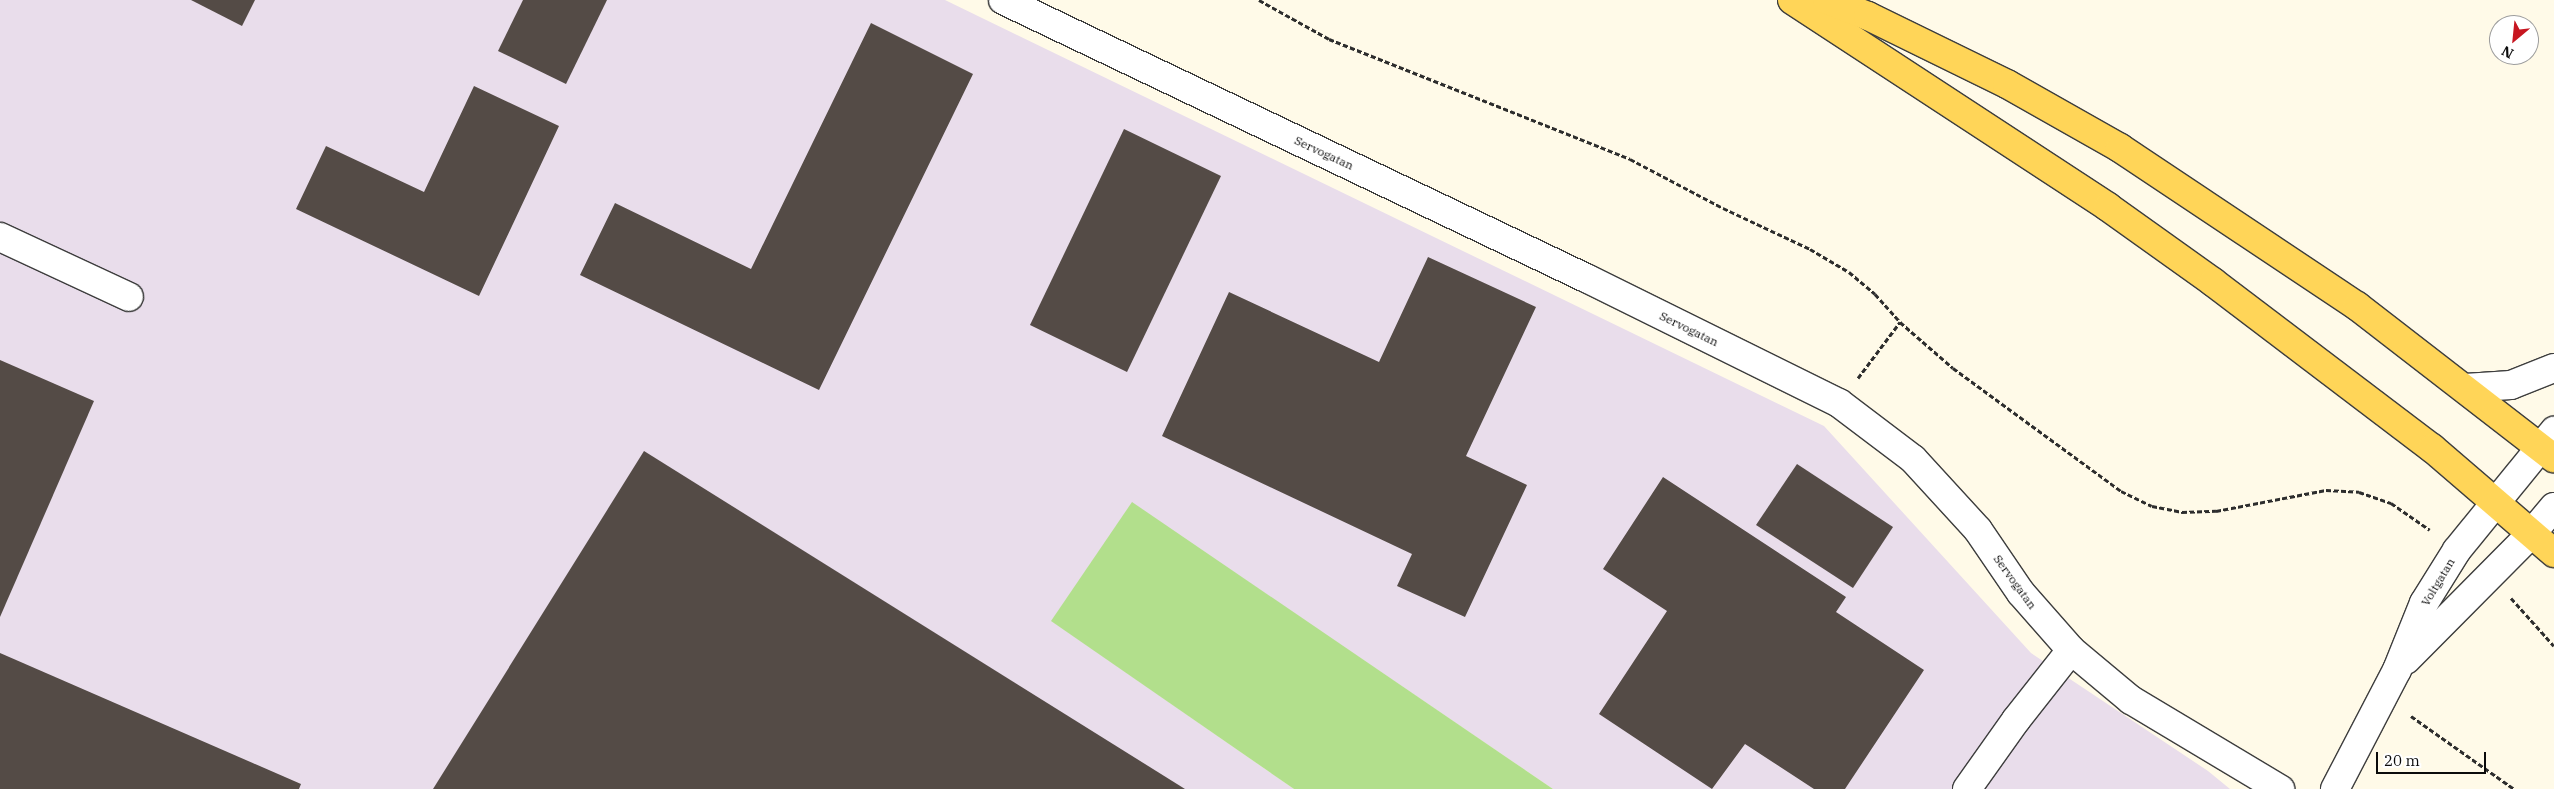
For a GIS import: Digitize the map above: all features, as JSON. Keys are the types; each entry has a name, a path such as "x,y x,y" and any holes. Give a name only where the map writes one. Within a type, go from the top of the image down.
{"main road":[{"path":"1792,0 2108,208 2213,282 2319,359 2496,502 2554,552"},
{"path":"1827,0 1868,16 2007,84 2120,148 2357,306 2465,388 2550,445"}],"street":[{"name":"Servogatan","path":"1003,0 1588,279 1839,403 1913,459 1978,530 2021,593 2071,650 2131,700 2280,789"},
{"path":"0,237 129,297"},
{"path":"2465,388 2512,385 2554,368"},
{"name":"Voltgatan","path":"2336,789 2397,670 2424,603 2457,550 2496,502 2550,445"},
{"name":"Voltgatan","path":"2397,670 2532,533 2554,506"},
{"path":"1967,789 2071,650"}],"path":[{"path":"1259,0 1329,39 1630,159 1723,208 1810,249 1849,272 1875,294 1900,322 1953,368 2105,480 2152,506 2182,512 2216,511 2326,490 2359,492 2392,503 2457,550"},
{"path":"1839,403 1900,322"},
{"path":"2489,577 2554,646"},
{"path":"2406,724 2415,708"},
{"path":"2410,716 2514,789"}],"shaded area":[{"path":"0,0 945,0 1824,426 2031,653 2208,771 2230,789 1553,789 1132,503 1052,621 1294,789 0,789"}],"green space":[{"path":"1132,502 1553,789 1294,789 1051,621"}],"building":[{"path":"191,0 255,0 242,26"},
{"path":"523,0 607,0 566,84 498,51"},
{"path":"871,23 973,74 819,390 580,275 615,203 751,269"},
{"path":"474,86 559,126 479,296 296,209 326,146 424,192"},
{"path":"1124,129 1221,176 1127,372 1030,325"},
{"path":"1428,257 1536,307 1466,456 1527,485 1465,617 1397,586 1412,554 1162,436 1229,292 1379,362"},
{"path":"0,360 94,401 0,617"},
{"path":"644,451 1185,789 433,789"},
{"path":"1797,464 1893,527 1853,588 1756,525"},
{"path":"1663,477 1846,597 1836,612 1924,670 1845,789 1814,789 1745,744 1712,789 1599,714 1667,611 1603,569"},
{"path":"0,653 301,784 299,789 0,789"}]}
